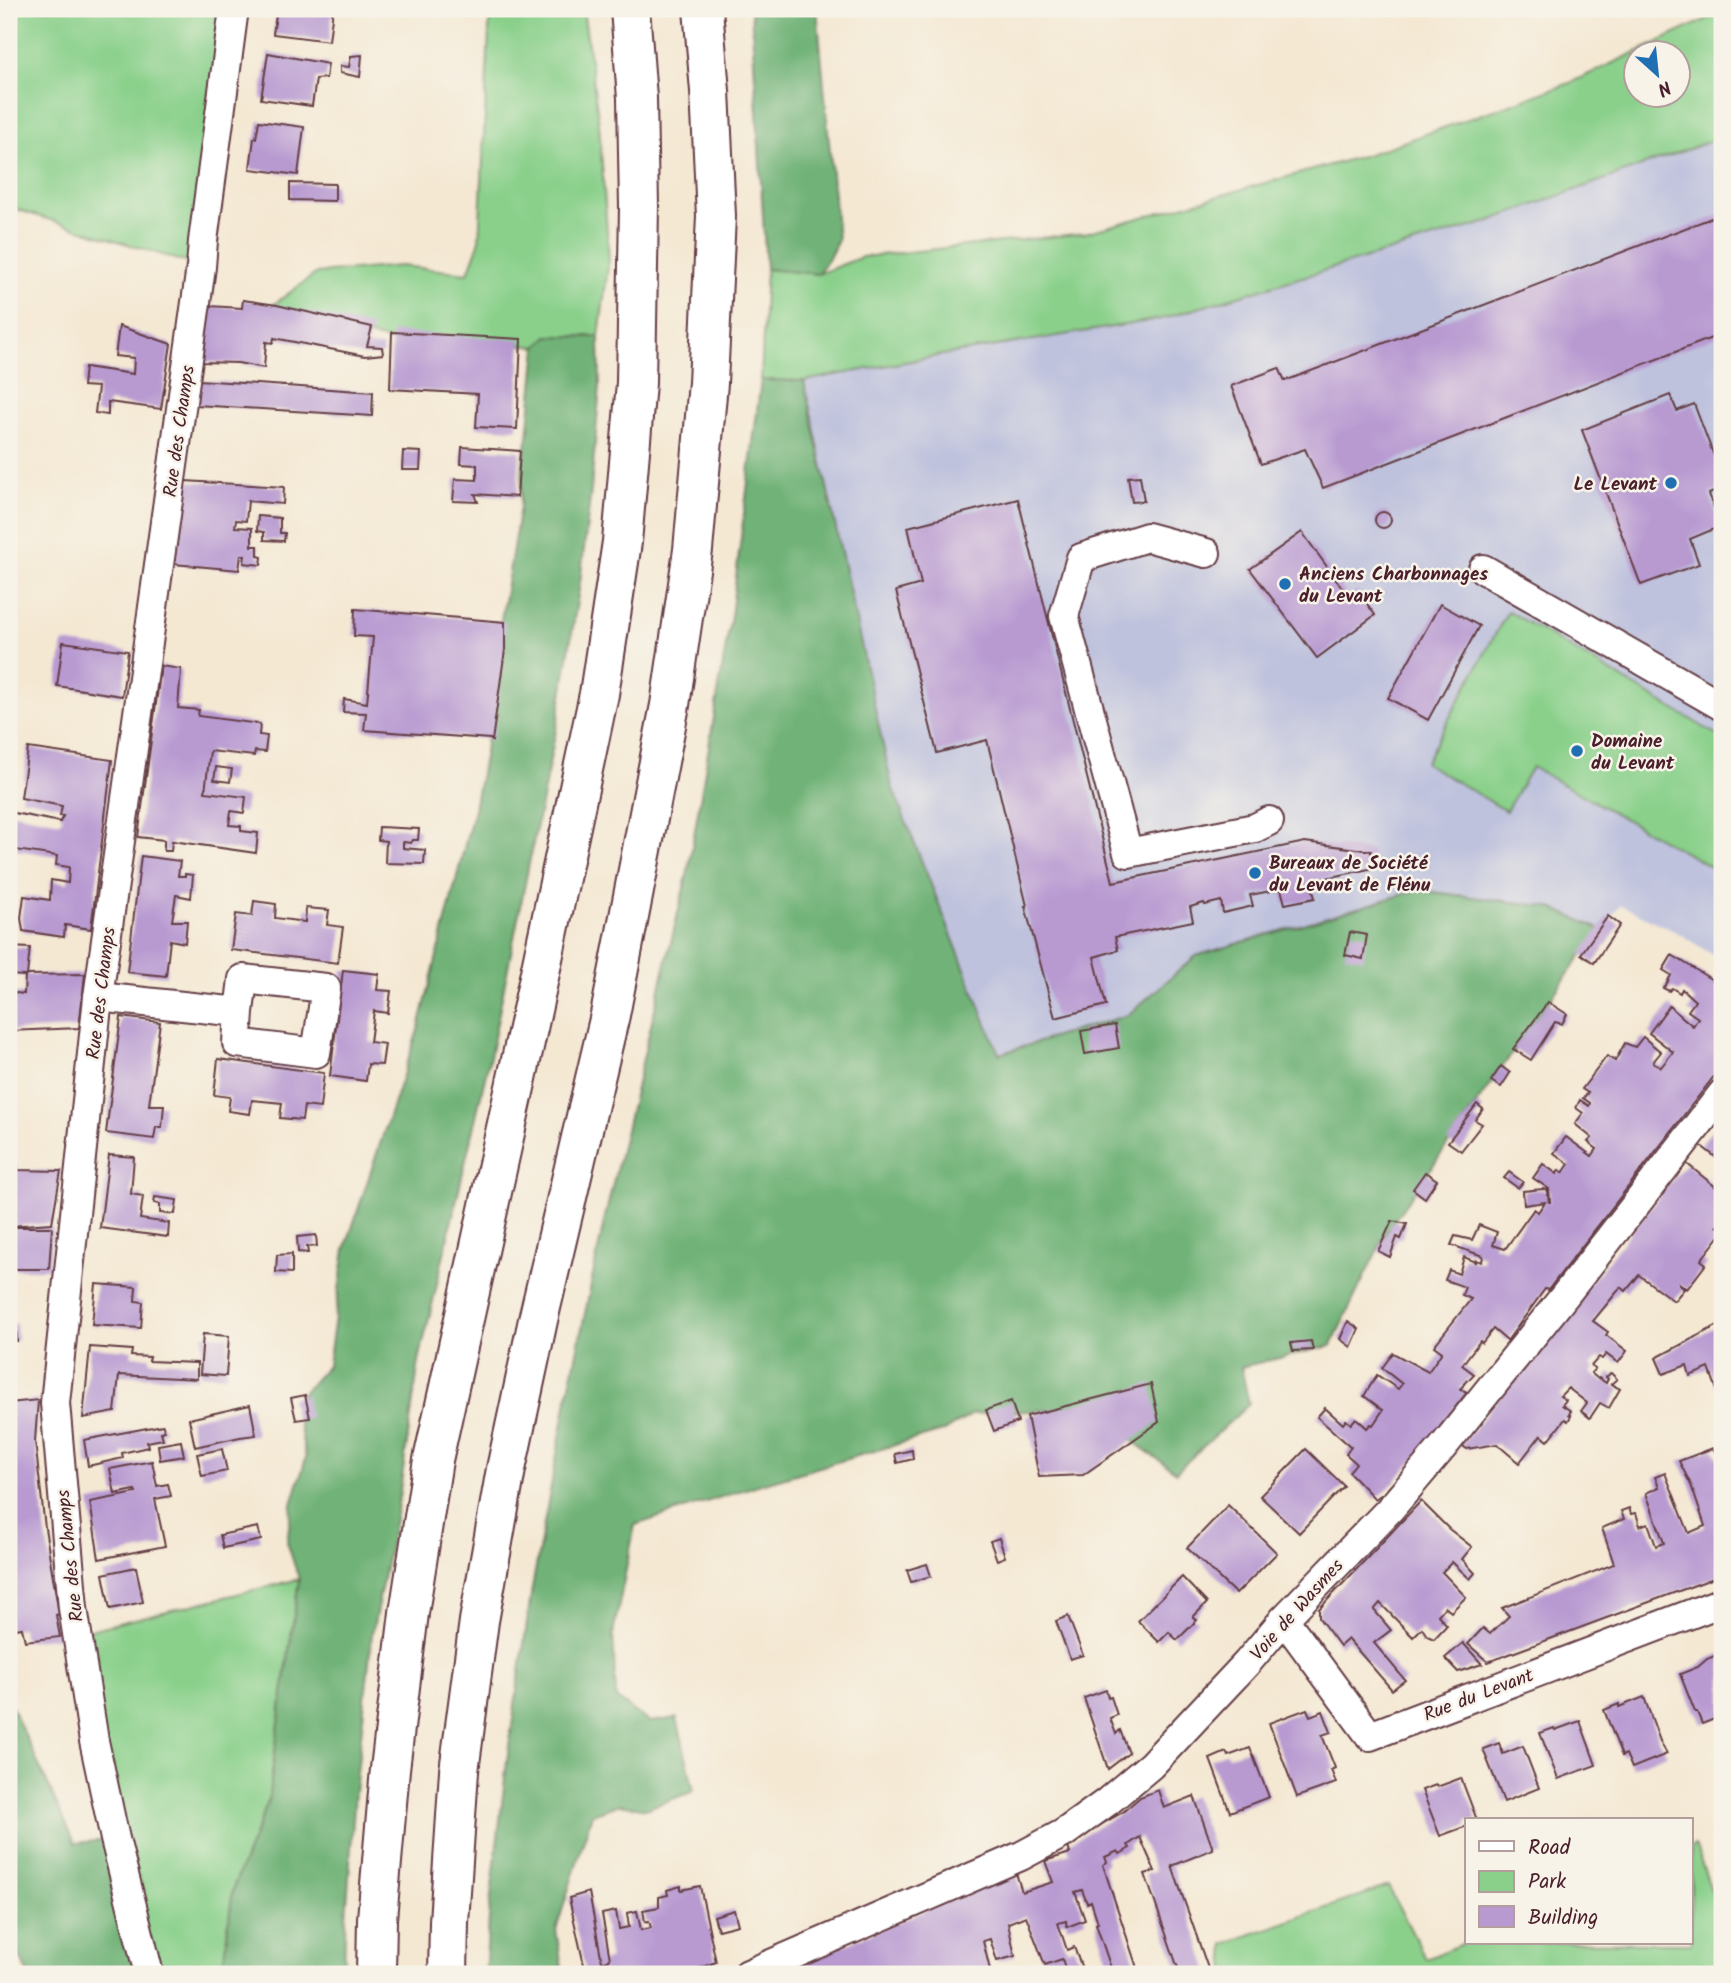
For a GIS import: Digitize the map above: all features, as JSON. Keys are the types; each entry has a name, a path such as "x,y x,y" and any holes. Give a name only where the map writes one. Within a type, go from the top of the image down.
{"highway":[{"path":"376,1974 377,1919 390,1769 409,1613 429,1486 599,694 622,542 636,383 639,207 637,98 630,9"},
{"path":"448,1974 459,1771 479,1622 506,1468 610,1015 670,705 693,550 708,383 716,216 703,9"}],"street":[{"name":"Rue des Champs","path":"149,1974 94,1741 74,1608 55,1403 98,997 201,267 234,9"},
{"path":"1206,553 1147,537 1081,558 1064,616 1128,853 1255,828 1269,821"},
{"path":"1483,569 1722,706"},
{"path":"98,997 239,1012"},
{"name":"Voie de Wasmes","path":"748,1974 1021,1856 1064,1833 1151,1765 1247,1663 1284,1619 1391,1508 1442,1448 1722,1094"},
{"name":"Rue du Levant","path":"1284,1619 1370,1736 1722,1602"}],"shaded area":[{"name":"Anciens Charbonnages du Levant","path":"1722,137 1722,961 1682,935 1621,905 1600,929 1550,907 1196,956 1128,1015 999,1054 892,787 804,381 1161,319 1481,224"}],"green space":[{"path":"9,9 235,9 201,267 9,207"},
{"path":"490,9 583,9 599,124 609,259 599,336 548,336 537,347 487,341 388,340 342,330 270,307 317,273 401,266 468,273 479,243"},
{"path":"751,9 817,9 838,240 818,274 766,269"},
{"path":"1722,12 1722,137 1481,224 1161,319 804,381 761,380 766,269 818,274 862,257 1085,233 1366,155 1570,83 1622,59 1622,108 1692,108 1692,38 1666,38"},
{"path":"548,336 599,337 600,386 580,583 558,720 491,1052 419,1361 398,1504 372,1634 355,1792 344,1974 222,1974 233,1888 268,1802 299,1579 287,1542 292,1504 306,1458 299,1424 301,1395 328,1365 345,1249 419,1027 474,809 485,752 499,632 520,507 537,347"},
{"path":"761,380 804,381 892,787 999,1054 1128,1015 1196,956 1418,890 1550,907 1600,929 1386,1232 1331,1346 1241,1367 1249,1404 1176,1472 1086,1408 973,1414 946,1430 758,1485 635,1525 613,1634 616,1698 649,1722 677,1718 694,1791 646,1809 620,1804 592,1814 556,1930 563,1974 485,1974 490,1904 508,1753 532,1588 605,1217 688,871 731,616"},
{"name":"Domaine du Levant","path":"1508,611 1722,738 1722,873 1532,767 1506,811 1425,763"},
{"path":"299,1579 268,1802 233,1888 222,1974 149,1974 77,1633"},
{"path":"9,1701 75,1843 115,1839 149,1974 29,1974 9,1937"},
{"path":"1695,1845 1722,1921 1722,1974 1226,1974 1224,1944 1388,1886 1426,1959 1465,1943 1692,1944 1692,1846"}],"building":[{"path":"277,9 333,9 329,41 273,34"},
{"path":"268,53 328,64 326,78 316,79 312,106 261,99"},
{"path":"362,55 360,77 340,73 340,66 349,67 351,56"},
{"path":"259,121 304,127 298,175 250,169"},
{"path":"290,183 335,184 335,201 290,200"},
{"path":"1722,214 1722,334 1323,488 1305,449 1261,464 1231,386 1279,368 1285,381"},
{"path":"243,300 372,327 367,346 382,347 383,354 365,356 274,338 273,343 266,342 264,368 238,363 202,362 209,306 242,308"},
{"path":"119,326 171,344 161,409 108,402 108,415 95,413 98,387 83,386 85,367 133,374 134,358 115,356"},
{"path":"392,332 521,339 517,429 476,427 478,394 390,389"},
{"path":"198,380 373,392 372,416 197,405"},
{"name":"Le Levant","path":"1670,395 1677,411 1694,404 1722,477 1722,488 1709,494 1721,526 1690,539 1699,564 1641,585 1582,430"},
{"path":"462,447 520,451 517,497 475,494 478,502 453,501 455,479 477,480 477,465 461,464"},
{"path":"403,451 421,452 420,470 402,470"},
{"path":"1140,476 1144,501 1132,502 1128,477"},
{"path":"185,481 284,487 283,504 248,501 246,521 236,520 235,527 252,528 252,546 258,546 258,556 262,557 261,565 244,563 245,555 241,555 239,570 174,564"},
{"path":"1018,499 1113,882 1305,842 1371,851 1374,868 1313,881 1311,883 1315,898 1285,904 1281,889 1250,895 1253,906 1223,913 1221,901 1205,905 1204,903 1190,907 1193,921 1115,937 1118,950 1094,957 1106,1005 1055,1018 1025,906 987,740 937,753 896,591 921,584 908,527"},
{"path":"1380,512 1386,512 1391,520 1389,526 1380,528 1375,523 1375,517"},
{"path":"258,516 280,518 280,533 285,533 284,541 264,540 264,532 257,531"},
{"path":"1302,532 1348,596 1358,591 1375,615 1317,658 1250,569"},
{"path":"1440,604 1479,626 1428,720 1388,698"},
{"path":"355,609 505,622 505,650 492,741 364,730 366,713 343,712 344,699 367,703 373,637 354,636"},
{"path":"63,642 128,651 122,696 57,686"},
{"path":"161,666 181,669 178,708 199,710 198,716 260,724 259,735 267,736 265,752 255,751 254,756 210,751 205,792 246,797 244,813 231,811 229,825 241,826 241,831 258,833 256,853 172,841 171,851 164,851 164,840 138,837"},
{"path":"28,748 112,760 91,929 65,925 64,937 23,931 21,918 24,896 50,900 51,880 68,883 69,867 56,865 57,856 9,849 9,812 60,822 63,816 60,816 62,806 21,798"},
{"path":"216,767 232,769 230,782 214,780"},
{"path":"379,827 419,829 418,840 403,842 403,848 425,850 424,864 385,863 386,841 378,840"},
{"path":"141,856 180,861 178,876 193,875 191,898 176,895 172,921 187,921 185,943 170,940 166,976 127,972"},
{"path":"254,901 276,904 275,918 305,922 306,908 329,910 327,925 343,927 338,963 231,950 236,914 252,916"},
{"path":"1608,916 1620,925 1594,963 1581,954"},
{"path":"1350,932 1367,935 1363,959 1345,955"},
{"path":"9,947 30,948 27,975 9,975"},
{"path":"1672,955 1722,986 1722,1066 1507,1341 1493,1329 1482,1343 1480,1341 1462,1365 1474,1374 1460,1389 1467,1392 1416,1458 1385,1492 1375,1499 1349,1472 1356,1463 1346,1454 1351,1447 1317,1417 1325,1408 1343,1424 1346,1420 1351,1424 1356,1418 1367,1428 1373,1425 1383,1410 1364,1396 1377,1375 1398,1389 1402,1384 1382,1368 1393,1353 1428,1372 1442,1352 1434,1346 1471,1299 1462,1295 1465,1287 1445,1280 1449,1270 1459,1274 1464,1257 1482,1262 1483,1256 1451,1245 1455,1236 1472,1240 1479,1225 1497,1232 1493,1245 1505,1249 1534,1209 1538,1212 1545,1202 1524,1205 1523,1191 1547,1190 1550,1202 1549,1189 1533,1178 1543,1164 1557,1174 1559,1170 1563,1173 1569,1164 1554,1153 1566,1137 1592,1156 1597,1149 1588,1142 1592,1138 1575,1124 1583,1113 1576,1108 1580,1100 1589,1106 1590,1103 1583,1098 1588,1093 1582,1089 1607,1056 1615,1061 1625,1043 1635,1047 1643,1037 1661,1052 1653,1062 1661,1067 1673,1052 1649,1033 1669,1006 1693,1026 1698,1018 1688,1011 1695,1001 1682,989 1680,993 1672,988 1669,991 1663,988 1671,975 1663,970"},
{"path":"343,970 379,974 377,990 391,991 388,1013 374,1011 370,1042 385,1044 382,1065 368,1064 366,1081 330,1076"},
{"path":"85,974 79,1028 9,1031 9,992 24,994 25,976"},
{"path":"1548,1002 1567,1014 1562,1024 1555,1022 1531,1060 1513,1049"},
{"path":"121,1017 160,1022 149,1105 164,1105 162,1127 156,1127 154,1139 106,1133"},
{"path":"1115,1025 1119,1048 1085,1054 1081,1031"},
{"path":"218,1059 324,1073 320,1108 304,1106 302,1120 280,1118 282,1103 252,1100 250,1114 228,1111 230,1097 214,1095"},
{"path":"1501,1066 1510,1073 1501,1087 1491,1081"},
{"path":"1477,1104 1483,1109 1475,1120 1482,1124 1461,1151 1448,1142"},
{"path":"1722,1118 1722,1162 1700,1145"},
{"path":"109,1155 134,1157 131,1194 143,1196 140,1219 169,1223 168,1237 100,1228"},
{"path":"1686,1163 1722,1192 1722,1219 1717,1226 1722,1233 1701,1260 1706,1264 1687,1289 1679,1283 1684,1289 1674,1301 1639,1275 1626,1291 1621,1287 1593,1321 1627,1351 1618,1363 1606,1354 1591,1366 1595,1369 1591,1373 1606,1383 1606,1377 1611,1373 1617,1379 1611,1384 1620,1389 1609,1408 1600,1403 1590,1418 1581,1411 1587,1403 1568,1388 1560,1396 1566,1400 1562,1405 1571,1411 1568,1421 1565,1419 1548,1441 1541,1435 1519,1463 1497,1444 1467,1449 1461,1445"},
{"path":"9,1165 17,1165 16,1170 61,1171 52,1223 9,1226"},
{"path":"1425,1172 1437,1180 1425,1198 1413,1189"},
{"path":"1509,1172 1523,1182 1518,1188 1504,1178"},
{"path":"155,1197 177,1200 175,1214 160,1213 160,1204 154,1203"},
{"path":"1392,1221 1407,1224 1401,1239 1397,1237 1390,1257 1378,1251"},
{"path":"9,1227 52,1227 49,1269 14,1269 12,1244 9,1245"},
{"path":"316,1235 317,1246 307,1247 308,1253 298,1252 297,1237"},
{"path":"292,1254 292,1273 276,1272 277,1255"},
{"path":"96,1284 136,1287 135,1301 143,1302 141,1328 92,1325"},
{"path":"1348,1321 1359,1329 1351,1347 1340,1339"},
{"path":"1722,1323 1722,1404 1709,1368 1690,1376 1687,1365 1663,1374 1656,1358"},
{"path":"9,1324 16,1324 17,1341 9,1341"},
{"path":"203,1334 229,1336 226,1376 200,1374"},
{"path":"1311,1341 1313,1350 1293,1351 1291,1343"},
{"path":"90,1347 132,1350 131,1356 150,1357 149,1361 197,1363 197,1379 119,1375 115,1412 83,1418"},
{"path":"1151,1384 1159,1422 1083,1475 1039,1477 1027,1416"},
{"path":"305,1395 310,1418 296,1420 291,1398"},
{"path":"38,1400 35,1441 60,1637 25,1641 22,1628 9,1630 9,1403"},
{"path":"1011,1401 1018,1422 994,1431 986,1410"},
{"path":"250,1405 256,1435 195,1447 189,1419"},
{"path":"163,1425 163,1439 147,1442 148,1447 122,1453 123,1458 88,1466 84,1440"},
{"path":"181,1441 184,1456 160,1460 158,1445"},
{"path":"1713,1448 1722,1464 1722,1575 1488,1662 1468,1644 1483,1628 1490,1634 1509,1616 1502,1608 1614,1564 1602,1528 1624,1519 1621,1511 1629,1508 1631,1514 1636,1513 1640,1526 1648,1523 1656,1546 1664,1543 1646,1493 1659,1487 1655,1477 1665,1473 1689,1533 1705,1526 1691,1485 1679,1461"},
{"path":"222,1449 227,1471 202,1476 197,1454"},
{"path":"1306,1449 1344,1486 1299,1533 1260,1496"},
{"path":"912,1450 913,1459 897,1463 895,1454"},
{"path":"152,1461 157,1486 168,1484 171,1496 155,1499 165,1546 99,1559 90,1502 136,1493 135,1490 115,1494 110,1469"},
{"path":"1421,1501 1472,1547 1462,1559 1475,1573 1470,1579 1452,1562 1442,1572 1466,1597 1451,1612 1445,1607 1438,1615 1447,1625 1434,1639 1427,1636 1422,1628 1413,1637 1380,1603 1374,1610 1391,1630 1374,1643 1405,1680 1392,1690 1348,1639 1340,1646 1319,1618 1319,1609"},
{"path":"1228,1505 1277,1553 1236,1594 1187,1548"},
{"path":"258,1527 261,1540 223,1548 220,1535"},
{"path":"999,1538 1005,1557 997,1560 990,1541"},
{"path":"927,1564 931,1576 911,1582 907,1570"},
{"path":"136,1567 143,1602 110,1609 103,1574"},
{"path":"1182,1577 1207,1603 1193,1617 1197,1620 1177,1640 1169,1632 1159,1642 1138,1621"},
{"path":"1068,1616 1083,1655 1070,1659 1056,1621"},
{"path":"1463,1643 1482,1664 1458,1672 1445,1658"},
{"path":"1722,1653 1722,1716 1702,1724 1680,1674"},
{"path":"1106,1690 1117,1715 1110,1718 1116,1734 1120,1730 1129,1753 1108,1769 1084,1698"},
{"path":"1644,1697 1667,1754 1632,1768 1626,1754 1622,1756 1604,1710"},
{"path":"1307,1709 1310,1716 1323,1711 1331,1732 1322,1735 1335,1768 1331,1770 1336,1783 1297,1797 1269,1723"},
{"path":"1580,1721 1596,1765 1558,1779 1540,1733"},
{"path":"1499,1743 1503,1754 1523,1746 1539,1788 1504,1802 1483,1749"},
{"path":"1250,1748 1269,1797 1230,1812 1210,1759 1226,1752 1228,1756"},
{"path":"1461,1778 1476,1818 1465,1818 1465,1827 1440,1836 1422,1790 1436,1785 1437,1787"},
{"path":"1158,1790 1164,1808 1194,1796 1213,1849 1172,1866 1210,1974 1180,1974 1145,1874 1155,1871 1140,1837 1120,1854 1118,1851 1105,1857 1107,1862 1103,1865 1139,1974 1113,1974 1091,1901 1087,1903 1082,1890 1075,1892 1085,1920 1067,1927 1066,1921 1058,1923 1067,1950 1074,1947 1084,1974 1067,1974 1062,1959 1045,1965 1026,1916 1008,1923 1015,1956 997,1961 990,1939 983,1941 991,1974 905,1974 904,1970 886,1974 774,1974 1016,1873 1022,1892 1053,1882 1045,1861 1070,1853 1067,1844 1123,1812 1140,1797"},
{"path":"681,1886 681,1890 700,1886 716,1962 684,1974 586,1974 569,1898 589,1892 602,1962 610,1959 602,1914 616,1911 619,1929 629,1927 627,1913 637,1911 641,1930 651,1928 649,1921 645,1922 643,1910 659,1907 659,1897 668,1895 667,1890"},
{"path":"734,1910 738,1925 718,1930 714,1916"}],"place":[{"name":"Le Levant","path":"1671,483"},
{"name":"Anciens Charbonnages du Levant","path":"1285,584"},
{"name":"Domaine du Levant","path":"1577,751"},
{"name":"Bureaux de Société du Levant de Flénu","path":"1255,873"}]}
